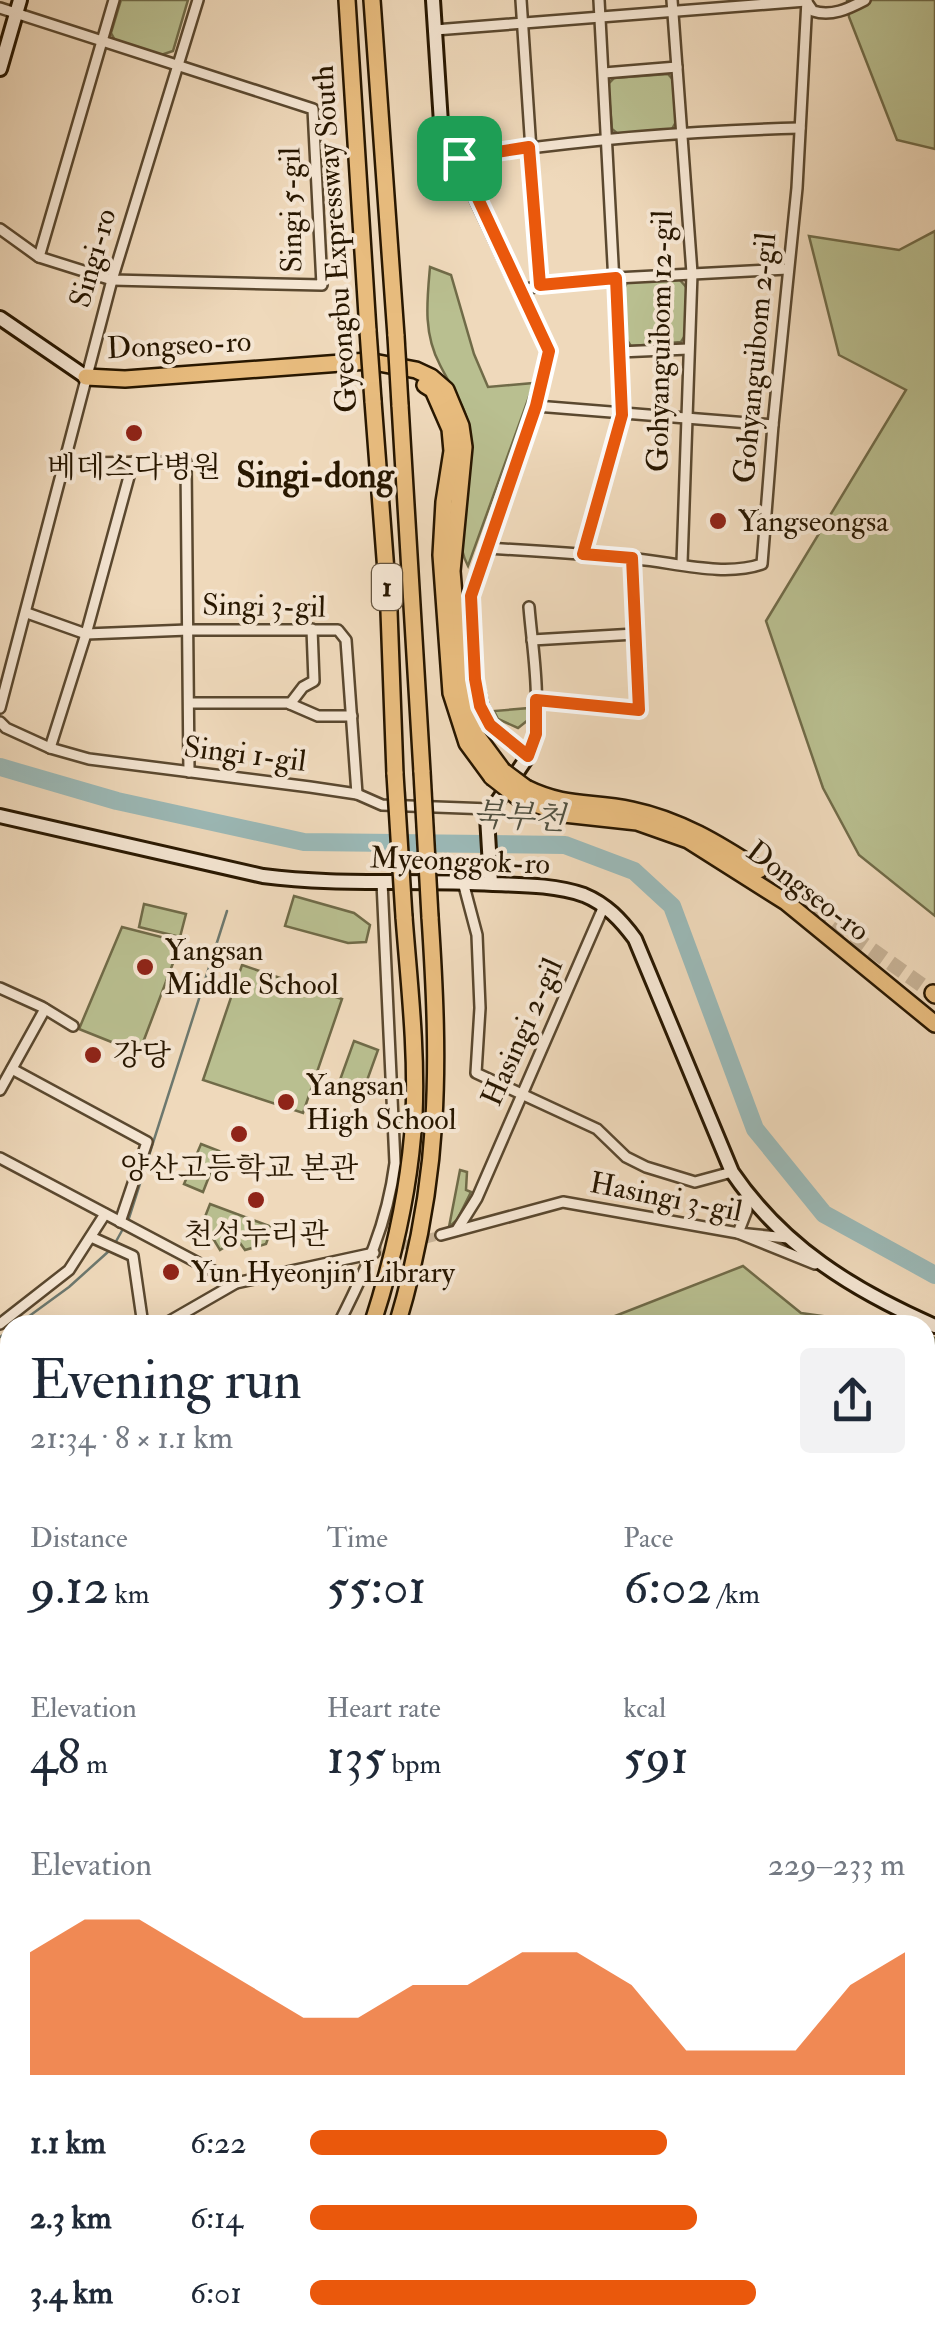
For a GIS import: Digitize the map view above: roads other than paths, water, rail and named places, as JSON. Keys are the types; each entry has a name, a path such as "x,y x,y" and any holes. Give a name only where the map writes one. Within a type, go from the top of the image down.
{"highway":[{"name":"Gyeongbu Expressway South","path":"347,0 389,610 395,774 413,1036 414,1115 396,1242 375,1315"},
{"name":"1","path":"372,0 437,1019 436,1129 425,1217 400,1315"},
{"name":"Dongseo-ro","path":"86,377 125,379 368,361 416,370 438,383 454,407 464,447 452,570 462,693 474,732 498,774 523,794 564,814 638,822 688,840 786,902 935,1024"},
{"name":"Dongseo-ro","path":"523,794 661,818 697,832 759,870"}],"main road":[{"path":"433,0 439,114 549,351 536,406 471,596 480,706 490,725 528,756 489,813 490,884"},
{"path":"0,69 18,6"},
{"path":"0,318 86,377"},
{"name":"Myeonggok-ro","path":"0,816 263,876 302,881 463,882 567,890 604,906 626,926 644,958 732,1172 746,1194 821,1266 911,1315"}],"street":[{"path":"39,257 114,0"},
{"name":"Singi-ro","path":"0,708 112,280 198,0"},
{"path":"521,0 540,285"},
{"path":"583,554 622,415 599,0"},
{"path":"435,30 600,16 672,5 806,0 813,11 824,14 865,0"},
{"name":"Gohyanguibom 2-gil","path":"487,548 746,570 762,564 772,425 798,188 806,0"},
{"name":"Gohyanguibom 12-gil","path":"672,5 692,273 682,564"},
{"path":"0,8 18,6 102,41 178,66"},
{"name":"Singi 5-gil","path":"112,280 322,285 313,108 178,66"},
{"path":"604,73 677,67"},
{"path":"459,158 606,137 800,128"},
{"path":"0,229 39,257 112,280"},
{"path":"522,291 540,285 616,278 788,269"},
{"path":"619,352 688,349"},
{"path":"536,406 772,425"},
{"path":"50,748 86,634 132,462"},
{"path":"64,463 186,462 189,772"},
{"path":"536,700 639,710 632,558"},
{"path":"528,756 536,734 530,607"},
{"name":"Singi 3-gil","path":"26,613 86,634 338,630 346,640 356,794"},
{"path":"290,704 302,687 314,681 312,629"},
{"path":"532,640 635,634"},
{"path":"190,703 290,704 318,716 352,716"},
{"name":"Singi 1-gil","path":"0,722 50,748 89,759 356,794 382,805 489,813"},
{"path":"343,1315 374,1253 390,1198 395,1163 382,882"},
{"path":"463,882 477,935 480,1008 476,1073 598,1129 626,1157 646,1167 695,1182 732,1172"},
{"name":"Hasingi 2-gil","path":"457,1230 477,1198 604,906"},
{"path":"0,988 73,1026"},
{"path":"0,1090 45,1009"},
{"path":"12,1070 146,1142 120,1222"},
{"path":"0,1158 236,1282"},
{"path":"746,1194 747,1210 738,1233 788,1238"},
{"name":"Hasingi 3-gil","path":"441,1235 563,1202 738,1233 821,1266"},
{"path":"12,1315 69,1270 105,1214"},
{"path":"91,1238 134,1256 142,1315"},
{"path":"180,1315 236,1282 374,1253"}],"waterway":[{"name":"북부천","path":"0,767 117,801 304,842 565,845 634,871 672,906 755,1129 824,1214 935,1275"},
{"path":"114,1245 129,1218 227,911"},
{"path":"31,1315 109,1251"}],"tunnel":[{"path":"759,870 933,993"},
{"path":"374,1253 441,1235"}],"place":[{"name":"베데스다병원","path":"134,433"},
{"name":"Yangseongsa","path":"718,521"},
{"name":"Yangsan Middle School","path":"145,967"},
{"name":"강당","path":"93,1055"},
{"name":"Yangsan High School","path":"286,1102"},
{"name":"양산고등학교 본관","path":"239,1134"},
{"name":"천성누리관","path":"256,1200"},
{"name":"Yun Hyeonjin Library","path":"171,1272"}],"district":[{"name":"Singi-dong","path":"315,476"}]}
